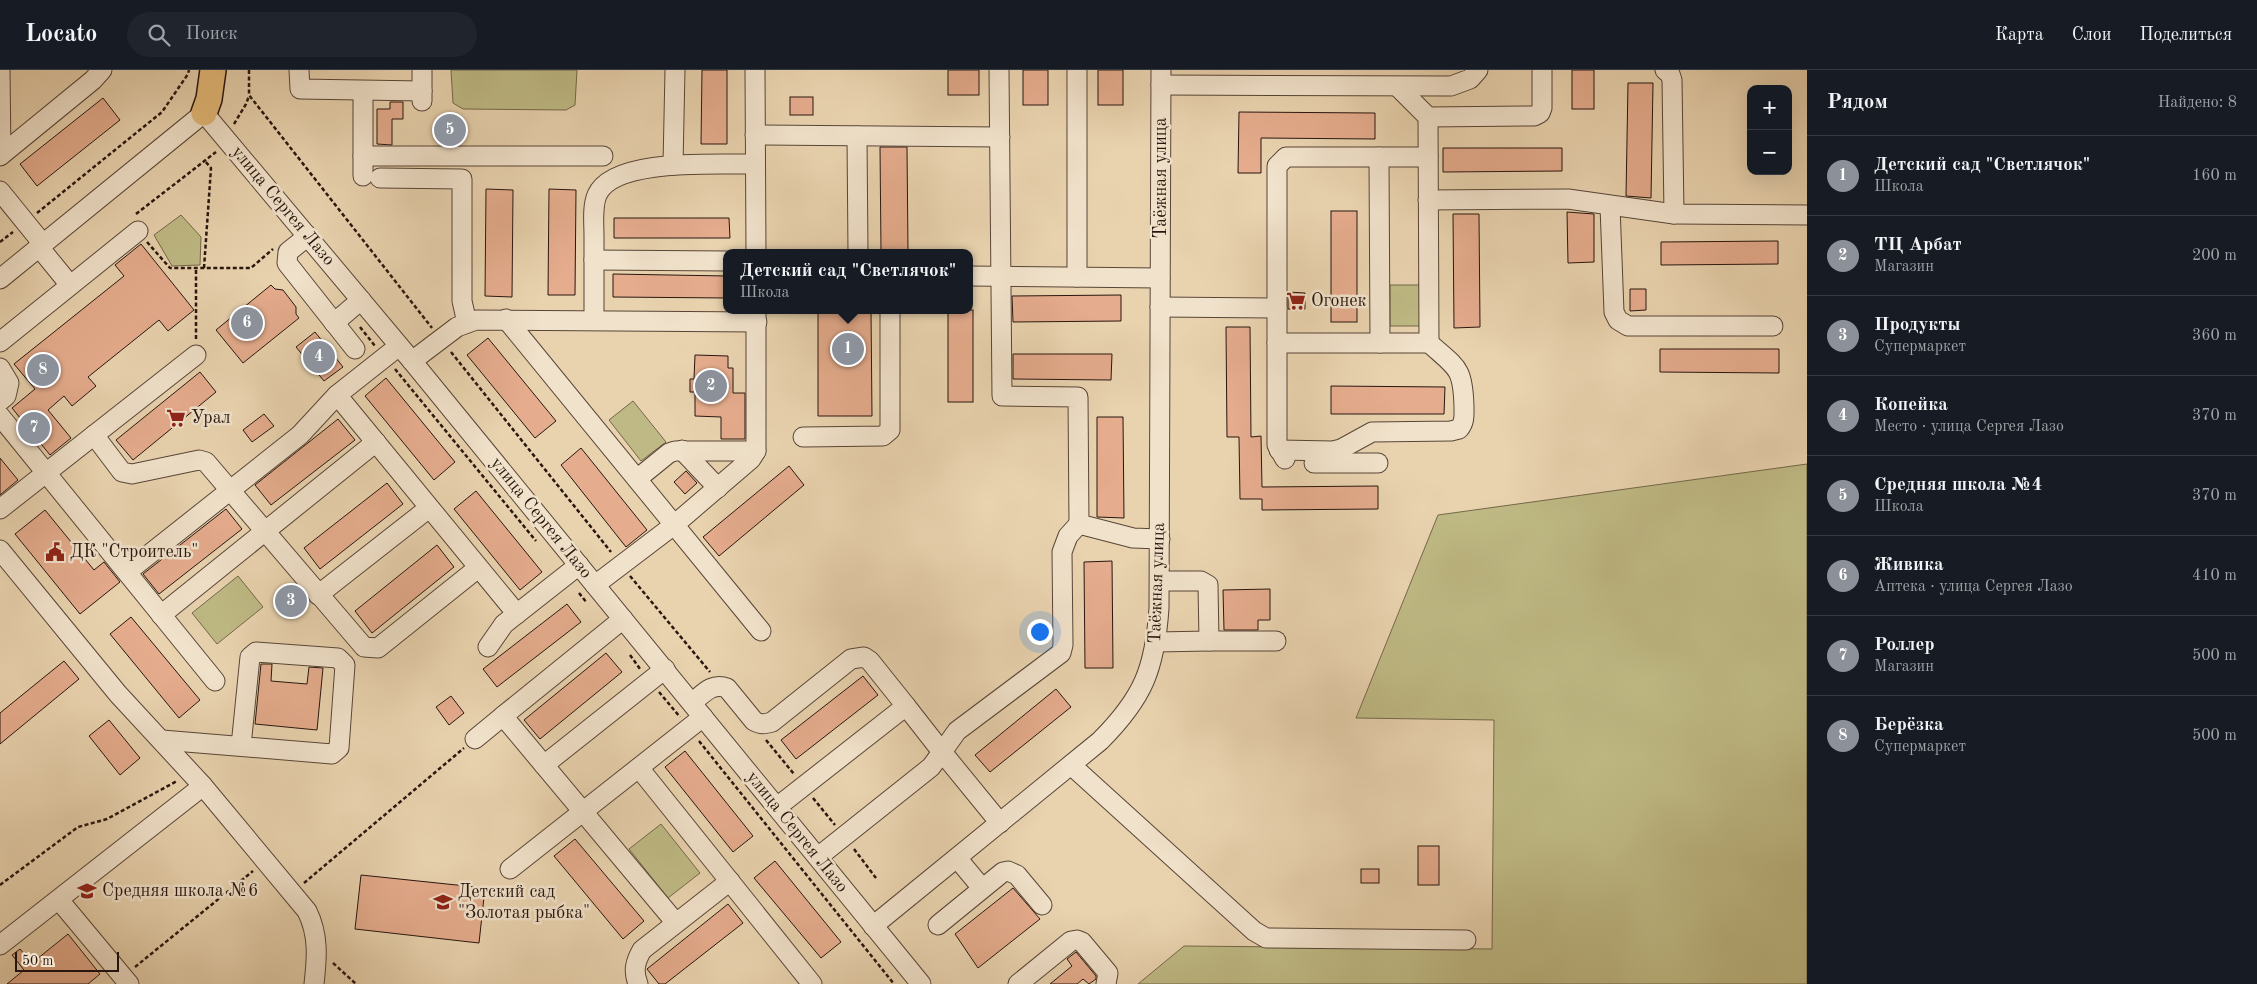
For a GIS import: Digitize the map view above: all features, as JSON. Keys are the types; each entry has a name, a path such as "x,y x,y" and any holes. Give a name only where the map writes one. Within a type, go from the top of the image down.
{"main road":[{"path":"204,113 209,99 213,70"}],"street":[{"path":"0,70 1,155"},
{"path":"1,155 93,80 102,70"},
{"path":"300,70 300,89 363,91 422,96 422,70"},
{"path":"673,165 675,70"},
{"path":"755,70 756,249"},
{"path":"818,856 931,767 958,732 1061,653 1063,645 1062,552 1068,536 1079,524 1078,397 1002,396 999,70"},
{"path":"1077,70 1077,277"},
{"path":"1161,77 1398,87 1451,86 1470,79 1478,70"},
{"path":"1428,117 1534,116 1540,113 1542,108 1542,70"},
{"path":"1665,70 1670,74 1672,80 1674,214"},
{"name":"Таёжная улица","path":"873,926 1071,765 1121,720 1137,698 1147,678 1157,642 1160,581 1161,77"},
{"path":"1398,87 1428,117 1429,343"},
{"path":"363,91 363,156 372,177 462,179 462,301 467,322"},
{"path":"0,279 204,113"},
{"name":"улица Сергея Лазо","path":"204,113 412,361 818,856 873,926"},
{"path":"755,135 1000,137"},
{"path":"857,136 858,249"},
{"path":"363,156 603,156"},
{"path":"1378,462 1296,463 1287,460 1277,446 1277,166 1286,156 1428,157"},
{"path":"1379,157 1380,343"},
{"path":"594,320 594,206 601,187 618,176 645,168 673,165 755,164"},
{"path":"0,191 70,286"},
{"path":"1428,200 1568,199 1674,214 1807,214"},
{"path":"1610,206 1614,312 1618,320 1628,326 1774,326"},
{"path":"0,342 138,231"},
{"path":"308,236 288,252 287,263 355,349"},
{"path":"594,260 723,261"},
{"path":"973,276 1160,278"},
{"path":"334,323 361,300"},
{"path":"1160,307 1277,308"},
{"path":"803,437 883,436 890,430 890,314"},
{"path":"412,361 440,338 467,322 506,319 594,320 756,316 756,452 751,459 674,525 595,585"},
{"path":"506,319 761,631"},
{"path":"1277,343 1429,343 1456,367 1464,383 1464,420 1459,429 1451,432 1372,432 1341,449 1333,451 1279,450"},
{"path":"127,572 300,435 338,395 399,346"},
{"path":"0,509 196,355"},
{"path":"0,368 10,383 6,396 0,401"},
{"path":"338,395 517,614"},
{"path":"0,416 215,681"},
{"path":"94,435 122,472 132,474 199,460 206,462 214,468 318,595 364,647 378,648 478,568"},
{"path":"161,615 376,442"},
{"path":"637,479 669,453 682,450 756,452"},
{"path":"682,450 718,488"},
{"path":"318,595 429,508"},
{"path":"1079,524 1133,538 1160,540"},
{"path":"0,550 118,694 198,780 293,892 314,924 317,948 314,984"},
{"path":"488,647 504,624 579,565"},
{"path":"1160,581 1202,581 1208,585 1209,642"},
{"path":"475,739 622,619"},
{"path":"1157,642 1276,642"},
{"path":"162,740 332,754 339,748 345,665 338,658 256,652 250,657 241,746"},
{"path":"510,869 640,768 698,710 710,688 721,686 727,688 754,721 759,724 766,724 772,722 851,659 864,657 870,661 1000,823"},
{"path":"544,765 664,669"},
{"path":"777,807 906,706"},
{"path":"503,716 676,923"},
{"path":"1071,765 1254,931 1266,938 1466,940"},
{"path":"640,768 812,984"},
{"path":"0,945 59,900 198,780"},
{"path":"957,858 982,888"},
{"path":"938,925 1003,872 1013,872 1042,905"},
{"path":"638,984 634,975 636,961 642,950 730,881"},
{"path":"59,900 126,981"},
{"path":"873,926 921,984"},
{"path":"1018,984 1071,941 1077,940 1082,942 1108,973 1106,984"}],"path":[{"path":"0,242 162,112 189,70"},
{"path":"249,70 249,95 621,566 721,686"},
{"path":"204,160 211,168 204,268"},
{"path":"138,231 170,268 251,268 280,242"},
{"path":"196,268 196,355"},
{"path":"763,736 876,878"},
{"path":"293,892 475,739"},
{"path":"0,885 78,827 107,819 198,780"},
{"path":"126,981 266,860"},
{"path":"317,948 356,984"}],"shaded area":[{"path":"451,70 577,70 575,105 566,110 463,109 453,103"},
{"path":"181,215 201,237 200,265 172,266 154,235"},
{"path":"1390,285 1420,285 1420,326 1390,326"},
{"path":"633,401 666,442 641,461 609,420"},
{"path":"1807,464 1807,984 1138,984 1184,946 1492,949 1494,720 1356,718 1438,515"},
{"path":"238,576 263,607 217,644 192,613"},
{"path":"661,824 700,873 668,898 629,849"}],"building":[{"path":"702,70 727,70 727,144 701,144"},
{"path":"948,70 979,70 979,95 948,95"},
{"path":"1023,70 1048,70 1048,105 1023,105"},
{"path":"1098,70 1123,70 1123,105 1098,105"},
{"path":"1572,70 1594,70 1594,109 1572,109"},
{"path":"1628,83 1653,83 1651,198 1626,196"},
{"path":"790,97 813,97 813,115 790,115"},
{"path":"103,98 120,120 37,186 20,164"},
{"path":"390,102 403,102 403,119 392,119 392,145 377,144 377,109 390,109"},
{"path":"1239,112 1375,113 1375,139 1261,138 1261,173 1238,173"},
{"path":"880,147 907,147 908,249 881,249"},
{"path":"1443,148 1562,148 1562,171 1443,172"},
{"path":"486,189 513,190 512,297 485,296"},
{"path":"549,189 576,190 575,295 548,295"},
{"path":"1331,211 1357,211 1357,322 1331,322"},
{"path":"1567,212 1594,214 1594,262 1568,263"},
{"path":"1453,214 1479,214 1480,327 1454,328"},
{"path":"614,218 729,218 730,238 614,238"},
{"path":"1778,241 1778,264 1661,265 1661,242"},
{"path":"141,244 194,310 168,331 159,320 88,377 96,386 72,406 64,396 48,410 71,438 50,455 12,408 35,389 14,364 124,276 115,265"},
{"path":"613,274 723,276 723,298 613,297"},
{"path":"271,285 275,289 283,290 296,307 296,314 299,318 243,363 216,330"},
{"path":"1630,289 1646,289 1646,310 1630,311"},
{"name":"Огонек","path":"1288,292 1305,293 1305,309 1288,309"},
{"path":"1121,295 1121,321 1013,322 1012,296"},
{"path":"818,314 871,314 872,416 818,416"},
{"path":"948,314 973,314 973,402 948,402"},
{"path":"1226,327 1250,327 1251,437 1261,436 1262,487 1378,486 1378,509 1262,510 1262,499 1240,499 1239,437 1227,437"},
{"path":"315,332 343,367 324,381 296,347"},
{"path":"488,338 556,421 535,438 467,355"},
{"path":"1660,349 1779,349 1779,373 1660,372"},
{"path":"1013,354 1112,354 1111,380 1013,379"},
{"path":"695,355 728,356 728,368 733,368 733,393 745,393 745,439 721,439 721,417 695,416 695,392 690,392 690,379 694,379"},
{"path":"200,372 216,392 133,460 116,440"},
{"path":"386,378 455,462 434,480 365,396"},
{"path":"1331,386 1445,387 1444,414 1331,414"},
{"path":"264,414 274,426 252,442 243,430"},
{"path":"1097,417 1123,417 1124,518 1097,517"},
{"path":"338,419 355,440 271,505 255,485"},
{"path":"581,448 647,530 626,547 561,465"},
{"path":"0,458 18,480 0,495"},
{"path":"789,466 804,485 719,556 703,537"},
{"path":"686,471 697,483 685,494 674,482"},
{"path":"387,483 403,504 320,569 304,548"},
{"path":"476,491 542,572 520,590 454,509"},
{"path":"226,509 242,529 159,594 143,574"},
{"name":"ДК \"Строитель\"","path":"45,510 94,570 104,562 120,582 80,614 15,534"},
{"path":"437,545 454,567 372,633 355,611"},
{"path":"1112,561 1113,668 1085,668 1084,562"},
{"path":"1270,589 1270,620 1258,620 1258,630 1224,630 1223,590"},
{"path":"293,590 303,601 289,612 280,601"},
{"path":"567,604 581,622 497,687 483,669"},
{"path":"131,617 200,700 179,718 110,634"},
{"path":"606,653 622,672 540,739 524,720"},
{"path":"64,661 79,679 0,744 0,713"},
{"path":"261,664 272,664 271,681 307,684 309,667 323,668 317,730 255,724"},
{"path":"863,676 878,695 796,759 781,740"},
{"path":"1056,689 1071,707 990,772 975,755"},
{"path":"451,696 464,713 449,725 436,707"},
{"path":"109,720 140,758 120,775 89,736"},
{"path":"685,751 753,836 733,852 665,767"},
{"path":"575,839 644,921 623,939 554,856"},
{"path":"1418,846 1439,846 1439,885 1418,885"},
{"path":"775,861 841,942 821,958 754,878"},
{"path":"1361,869 1379,869 1379,883 1361,883"},
{"path":"361,875 485,888 479,943 355,929"},
{"path":"1013,888 1040,919 978,968 955,934"},
{"path":"728,904 743,923 665,984 659,984 647,969"},
{"path":"68,934 100,974 88,984 7,984 24,970 12,955 20,949 32,963"},
{"path":"1076,952 1096,976 1096,979 1089,984 1083,979 1077,984 1050,984 1072,966 1067,959"}],"place":[{"name":"Средняя школа №4","path":"450,130"},
{"name":"Огонек","path":"1296,301"},
{"name":"Живика","path":"247,323"},
{"name":"Детский сад \"Светлячок\"","path":"848,349"},
{"name":"Копейка","path":"319,357"},
{"name":"Берёзка","path":"43,370"},
{"name":"ТЦ Арбат","path":"711,386"},
{"name":"Урал","path":"176,418"},
{"name":"Роллер","path":"34,428"},
{"name":"ДК \"Строитель\"","path":"55,552"},
{"name":"Продукты","path":"291,601"},
{"name":"Средняя школа №6","path":"87,891"},
{"name":"Детский сад \"Золотая рыбка\"","path":"443,902"}]}
